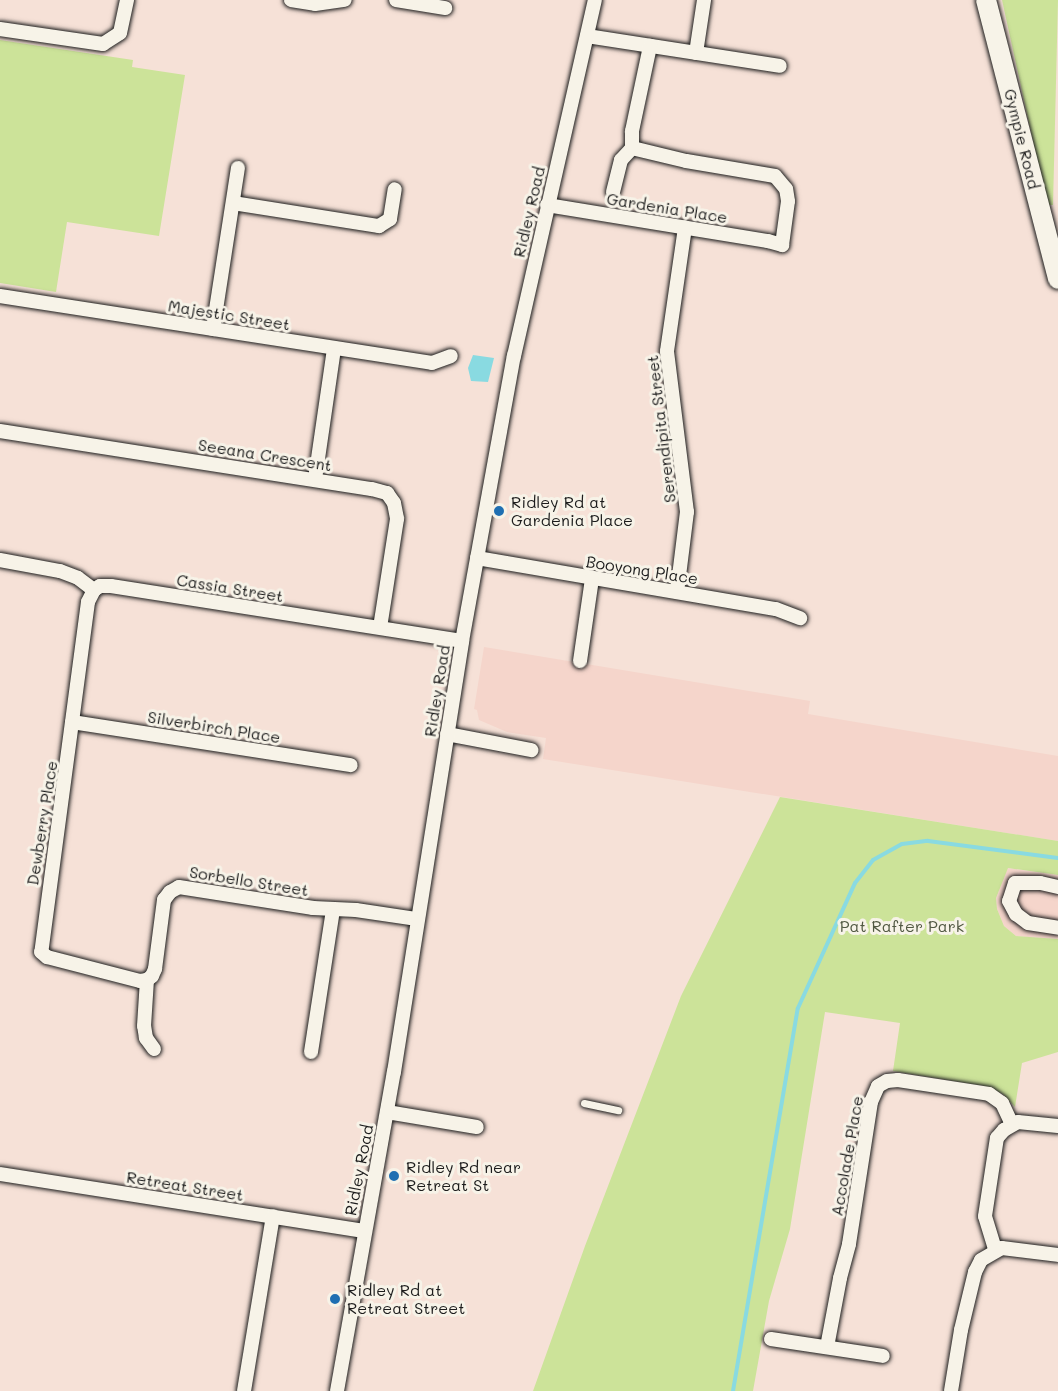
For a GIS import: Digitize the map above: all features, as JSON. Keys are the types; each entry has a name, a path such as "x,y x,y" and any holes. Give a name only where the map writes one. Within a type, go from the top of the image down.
{"main road":[{"name":"Gympie Road","path":"986,0 1058,279"}],"street":[{"path":"0,29 103,44 120,33 127,0"},
{"path":"291,0 315,4 345,0"},
{"path":"396,0 445,8"},
{"name":"Ridley Road","path":"337,1391 387,1112 462,641 514,356 595,0"},
{"path":"696,53 704,0"},
{"path":"587,36 780,66"},
{"path":"613,192 621,160 632,148 632,131 650,46"},
{"name":"Gardenia Place","path":"547,206 685,227 782,245 788,201 786,189 775,176 686,161 632,148"},
{"path":"213,329 238,168"},
{"path":"233,203 379,226 390,219 395,189"},
{"name":"Serendipita Street","path":"677,592 687,512 667,351 685,227"},
{"name":"Majestic Street","path":"0,296 432,363 451,356"},
{"path":"315,479 334,348"},
{"name":"Seeana Crescent","path":"0,431 315,479 387,493 394,503 397,519 380,627"},
{"name":"Booyong Place","path":"477,558 776,609 800,618"},
{"path":"0,560 60,571 78,578 93,590"},
{"path":"580,661 592,579"},
{"name":"Cassia Street","path":"93,590 111,586 462,641"},
{"name":"Dewberry Place","path":"93,590 88,602 41,952 47,957 140,981 147,980"},
{"name":"Silverbirch Place","path":"72,722 351,765"},
{"path":"447,734 531,750"},
{"path":"1058,887 1040,883 1015,883 1008,901 1016,914 1028,923 1058,928"},
{"name":"Sorbello Street","path":"154,1049 146,1038 144,1026 147,980 155,969 164,900 170,892 179,887 333,910 367,911 417,919"},
{"path":"311,1052 333,910"},
{"name":"Accolade Place","path":"827,1347 849,1244 871,1102 878,1086 887,1080 898,1080 989,1094 1002,1103 1012,1124"},
{"path":"387,1112 477,1127"},
{"path":"996,1249 986,1225 986,1207 995,1143 999,1134 1012,1124 1024,1122 1058,1126"},
{"name":"Retreat Street","path":"0,1174 364,1231"},
{"path":"244,1391 273,1216"},
{"path":"951,1391 961,1330 976,1266 987,1254 996,1249 1009,1248 1058,1256"},
{"path":"771,1339 884,1356"}],"lane":[{"path":"584,1103 618,1110"}],"shaded area":[{"path":"484,647 810,701 808,714 1058,756 1058,841 543,759 546,738 507,732 479,720 477,710 474,709"},
{"path":"1007,868 1058,875 1058,939 1016,936 1004,926 997,909 996,898"}],"green space":[{"path":"1002,0 1058,0 1053,205 1047,205"},
{"path":"0,40 133,60 132,67 185,75 159,236 67,222 56,292 0,283"},
{"name":"Pat Rafter Park","path":"780,797 1058,841 1058,875 1008,868 996,898 997,909 1004,926 1016,936 1058,939 1058,1052 1022,1063 1015,1107 1003,1094 984,1086 893,1071 900,1023 825,1012 790,1229 769,1301 753,1391 533,1391 585,1246 681,996"}],"water":[{"path":"473,355 494,358 488,382 471,381 468,368"}],"waterway":[{"path":"733,1391 798,1008 855,883 873,860 902,844 928,841 1058,858"}],"place":[{"name":"Ridley Rd at Gardenia Place","path":"499,511"},
{"name":"Ridley Rd near Retreat St","path":"394,1176"},
{"name":"Ridley Rd at Retreat Street","path":"335,1299"}]}
